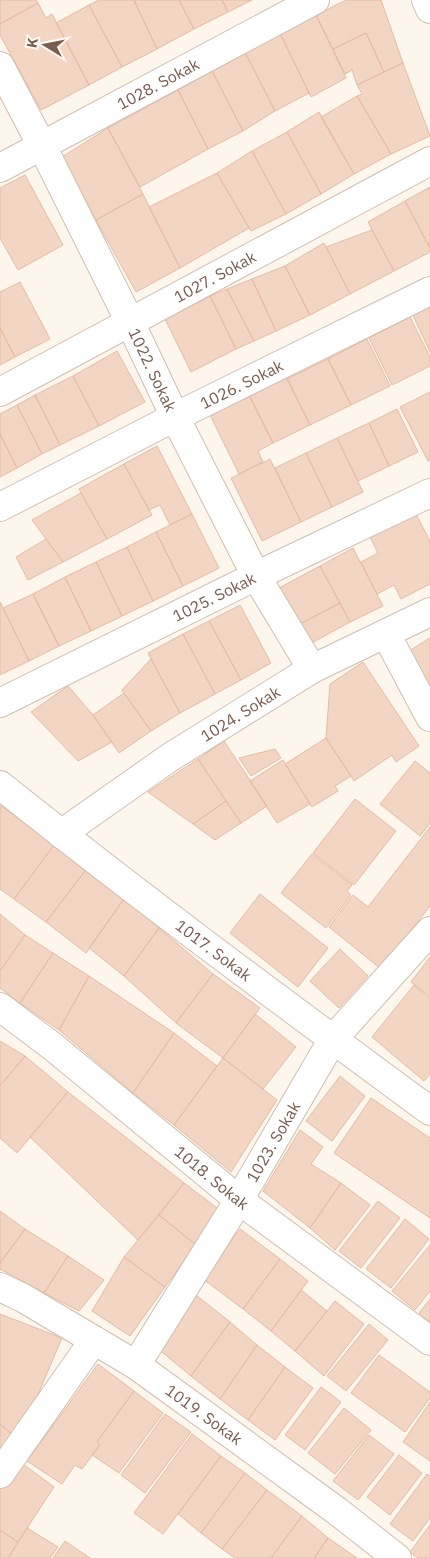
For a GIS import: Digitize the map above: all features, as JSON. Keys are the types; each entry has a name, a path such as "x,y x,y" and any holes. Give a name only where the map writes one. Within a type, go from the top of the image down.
{"street":[{"name":"1028. Sokak","path":"0,168 315,0"},
{"path":"426,0 430,9"},
{"name":"1022. Sokak","path":"0,66 42,146 175,417 256,576 312,669"},
{"name":"1027. Sokak","path":"0,392 430,161"},
{"name":"1026. Sokak","path":"0,507 175,417 430,291"},
{"name":"1025. Sokak","path":"0,703 256,576 430,493"},
{"name":"1024. Sokak","path":"61,834 169,758 312,669 430,612"},
{"path":"386,634 430,717"},
{"name":"1017. Sokak","path":"0,785 61,834 333,1040 430,1110"},
{"name":"1023. Sokak","path":"136,1365 239,1200 333,1040 430,931"},
{"name":"1018. Sokak","path":"0,1007 52,1046 239,1200 430,1341"},
{"name":"1019. Sokak","path":"0,1287 23,1298 136,1365 338,1511 398,1558"},
{"path":"0,1474 94,1340"}],"building":[{"path":"0,0 36,0 38,3 0,24"},
{"path":"99,0 134,0 157,49 122,67 89,5"},
{"path":"134,0 179,0 194,29 157,49"},
{"path":"179,0 222,0 228,12 194,29"},
{"path":"222,0 252,0 228,12"},
{"path":"346,0 381,0 403,63 384,72 366,33 333,49 316,15"},
{"path":"38,3 46,18 52,14 89,85 41,110 0,35 0,24"},
{"path":"89,5 122,67 89,85 56,23"},
{"path":"316,15 346,78 311,97 280,33"},
{"path":"280,33 309,93 275,111 245,52"},
{"path":"366,33 384,72 357,85 352,70 345,74 333,49"},
{"path":"245,52 275,111 243,131 212,71"},
{"path":"403,63 430,136 391,154 357,96 362,94 357,85"},
{"path":"212,71 243,131 208,149 178,90"},
{"path":"178,90 208,149 140,187 108,128"},
{"path":"357,96 391,154 354,174 321,117"},
{"path":"319,112 354,174 321,194 287,132"},
{"path":"108,128 143,194 96,220 62,157"},
{"path":"287,132 321,194 286,214 252,151"},
{"path":"252,151 286,214 251,231 217,173"},
{"path":"217,173 249,228 180,268 149,207"},
{"path":"25,175 63,245 18,270 0,238 0,188"},
{"path":"430,187 430,248 405,201"},
{"path":"143,194 180,268 136,292 96,220"},
{"path":"405,201 430,248 430,252 394,271 368,222"},
{"path":"372,230 394,271 350,294 326,247"},
{"path":"324,243 350,294 310,315 285,266"},
{"path":"285,266 310,315 276,331 252,279"},
{"path":"252,279 276,331 254,341 227,289"},
{"path":"20,282 50,339 15,357 0,328 0,292"},
{"path":"227,289 254,341 236,349 210,296"},
{"path":"210,296 236,349 191,372 165,319"},
{"path":"430,305 430,352 412,313"},
{"path":"410,317 430,357 430,366 392,385 369,338"},
{"path":"0,328 15,357 0,365"},
{"path":"367,339 390,386 351,405 328,359"},
{"path":"117,351 145,402 99,426 73,376"},
{"path":"328,359 351,405 310,425 287,379"},
{"path":"73,376 99,426 60,445 35,395"},
{"path":"286,376 310,425 273,443 249,395"},
{"path":"430,392 430,460 428,461 400,407"},
{"path":"35,395 60,445 42,454 17,405"},
{"path":"249,395 273,443 258,451 263,462 239,474 209,413"},
{"path":"17,405 42,454 17,468 0,434 0,414"},
{"path":"397,409 418,452 389,466 369,423"},
{"path":"369,423 389,466 358,481 337,438"},
{"path":"0,434 17,468 0,477"},
{"path":"337,438 363,492 332,507 306,453"},
{"path":"157,446 192,514 170,525 160,505 149,510 124,464"},
{"path":"306,453 332,507 301,522 275,468"},
{"path":"270,459 301,522 262,541 231,478"},
{"path":"124,464 152,515 107,539 79,489"},
{"path":"81,493 107,539 63,562 32,520"},
{"path":"192,514 219,568 183,586 156,532"},
{"path":"416,514 430,541 430,584 401,599 394,585 377,594 361,562 378,553 370,537"},
{"path":"156,532 183,586 153,601 127,547"},
{"path":"46,539 63,562 28,580 16,557"},
{"path":"127,547 153,601 122,616 96,562"},
{"path":"353,548 383,606 350,622 320,566"},
{"path":"96,562 122,616 91,631 65,577"},
{"path":"320,566 340,603 298,625 279,588"},
{"path":"65,577 91,631 59,646 33,594"},
{"path":"33,594 59,646 29,661 3,608"},
{"path":"0,602 29,661 0,675"},
{"path":"340,603 350,622 308,645 298,625"},
{"path":"240,605 271,663 241,680 209,621"},
{"path":"209,621 241,680 215,694 183,634"},
{"path":"183,634 215,694 180,713 148,653"},
{"path":"430,638 430,693 406,653"},
{"path":"151,659 180,713 151,731 122,690"},
{"path":"363,662 419,746 396,762 392,755 354,781 326,738 330,684"},
{"path":"68,686 93,715 112,742 78,761 31,712"},
{"path":"124,693 151,731 119,753 93,715"},
{"path":"326,738 351,776 335,786 338,791 312,807 285,764"},
{"path":"224,741 267,806 241,823 198,759"},
{"path":"275,749 281,758 251,776 239,758"},
{"path":"198,759 226,801 193,824 148,792"},
{"path":"283,760 310,804 277,823 250,781"},
{"path":"415,761 430,773 430,823 420,836 380,804"},
{"path":"355,799 396,831 354,885 313,853"},
{"path":"226,801 241,823 215,840 193,824"},
{"path":"0,805 54,845 14,899 0,889"},
{"path":"430,827 430,906 381,969 329,927 353,895 368,907"},
{"path":"54,845 85,871 46,922 14,899"},
{"path":"312,854 352,885 347,891 351,895 326,928 281,893"},
{"path":"85,871 124,899 86,953 46,922"},
{"path":"260,894 328,948 298,987 230,933"},
{"path":"124,899 159,928 124,976 89,948"},
{"path":"0,914 25,935 0,971"},
{"path":"159,928 213,974 176,1023 124,976"},
{"path":"25,935 53,953 20,1003 0,988 0,971"},
{"path":"340,949 368,976 339,1008 310,981"},
{"path":"53,953 89,976 59,1030 20,1003"},
{"path":"430,957 430,997 411,982"},
{"path":"213,974 260,1008 223,1058 176,1023"},
{"path":"89,976 174,1033 133,1093 59,1030"},
{"path":"414,985 430,999 430,1074 424,1081 372,1037"},
{"path":"255,1014 296,1047 263,1089 223,1058"},
{"path":"174,1033 217,1066 174,1125 133,1093"},
{"path":"0,1041 25,1056 0,1086"},
{"path":"25,1056 68,1092 17,1153 0,1138 0,1086"},
{"path":"223,1058 277,1100 231,1172 174,1125"},
{"path":"340,1076 365,1096 332,1141 306,1121"},
{"path":"68,1092 184,1183 138,1240 30,1137"},
{"path":"371,1098 430,1138 430,1218 334,1153"},
{"path":"300,1130 323,1147 311,1164 341,1183 310,1228 263,1191"},
{"path":"184,1183 221,1211 196,1245 159,1215"},
{"path":"341,1183 370,1205 335,1250 310,1228"},
{"path":"378,1201 400,1218 361,1268 339,1251"},
{"path":"0,1211 25,1229 0,1263"},
{"path":"159,1215 196,1245 165,1287 124,1257"},
{"path":"405,1219 429,1239 391,1288 366,1269"},
{"path":"25,1229 68,1256 44,1293 0,1269 0,1263"},
{"path":"240,1229 280,1259 243,1309 203,1279"},
{"path":"430,1245 430,1291 415,1310 392,1291"},
{"path":"68,1256 104,1280 79,1311 44,1293"},
{"path":"124,1257 165,1287 130,1336 92,1311"},
{"path":"280,1259 308,1281 271,1331 243,1309"},
{"path":"301,1290 327,1311 295,1351 271,1331"},
{"path":"196,1295 230,1322 191,1376 157,1348"},
{"path":"430,1299 430,1322 419,1313"},
{"path":"335,1301 364,1324 324,1376 295,1351"},
{"path":"0,1314 62,1338 33,1406 13,1435 0,1424"},
{"path":"230,1322 257,1345 220,1399 191,1376"},
{"path":"369,1324 388,1340 346,1391 327,1376"},
{"path":"257,1345 285,1367 248,1420 220,1399"},
{"path":"379,1355 430,1392 430,1398 405,1432 351,1393"},
{"path":"98,1364 134,1391 97,1442 100,1445 82,1469 75,1465 62,1484 27,1461"},
{"path":"285,1367 313,1388 275,1440 248,1420"},
{"path":"321,1387 341,1402 305,1450 285,1435"},
{"path":"134,1391 163,1413 119,1473 92,1455 100,1445 97,1442"},
{"path":"430,1402 430,1461 403,1442"},
{"path":"344,1408 371,1430 335,1474 308,1453"},
{"path":"165,1414 191,1432 145,1493 121,1475"},
{"path":"0,1424 13,1435 0,1451"},
{"path":"192,1434 221,1456 163,1534 134,1513"},
{"path":"369,1435 394,1454 358,1500 333,1481"},
{"path":"399,1455 422,1473 390,1515 367,1497"},
{"path":"221,1456 245,1473 201,1533 178,1514"},
{"path":"19,1461 54,1487 18,1542 0,1530 0,1485"},
{"path":"245,1473 267,1490 222,1549 201,1533"},
{"path":"427,1474 430,1476 430,1518 413,1541 390,1524"},
{"path":"267,1490 302,1516 271,1558 235,1558 222,1549"},
{"path":"302,1516 328,1538 314,1558 271,1558"},
{"path":"430,1525 430,1558 418,1558 410,1552"},
{"path":"27,1528 58,1547 50,1558 8,1558"},
{"path":"0,1530 18,1542 8,1558 0,1558"},
{"path":"328,1538 357,1558 314,1558"},
{"path":"65,1541 90,1558 53,1558"}]}
